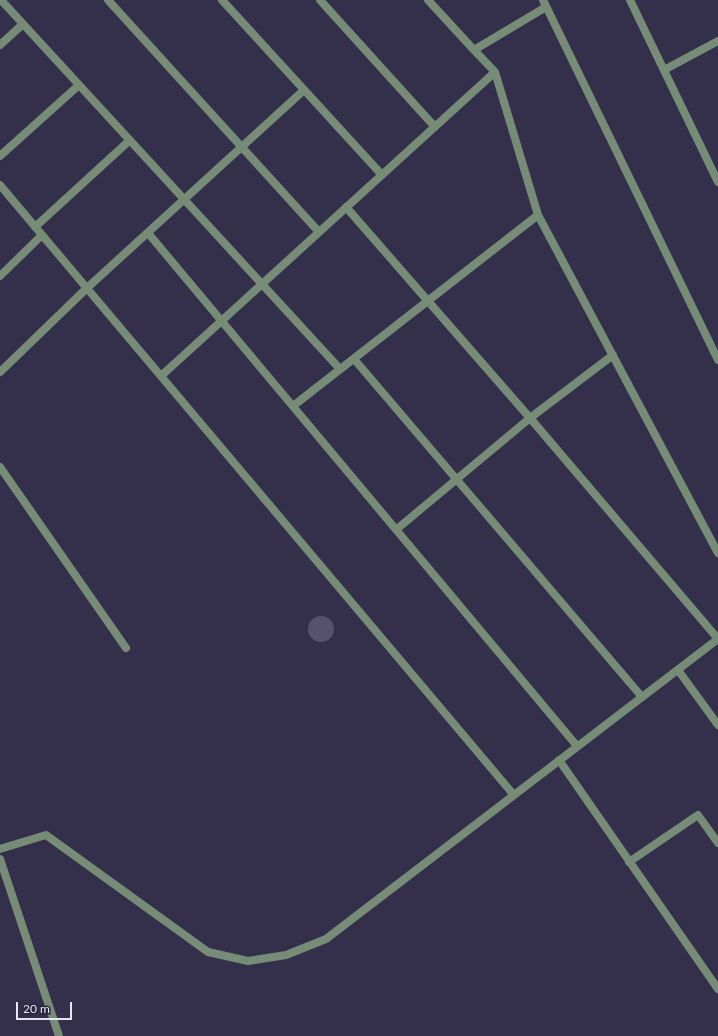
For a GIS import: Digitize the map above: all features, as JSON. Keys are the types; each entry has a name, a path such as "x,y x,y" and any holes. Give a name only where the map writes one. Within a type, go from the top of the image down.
{"street":[{"path":"1,0 340,369"},
{"path":"108,0 319,232"},
{"path":"222,0 382,175"},
{"path":"320,0 435,127"},
{"path":"428,0 495,72 538,215 718,553"},
{"path":"630,0 718,182"},
{"path":"474,50 544,4 718,360"},
{"path":"0,45 23,24"},
{"path":"664,70 718,42"},
{"path":"161,376 495,72"},
{"path":"0,156 78,84"},
{"path":"0,372 87,288 304,90"},
{"path":"35,227 130,140"},
{"path":"0,185 514,794"},
{"path":"0,849 46,835 208,952 248,961 286,955 326,939 718,639 530,418 346,207"},
{"path":"294,406 538,215"},
{"path":"148,233 578,746"},
{"path":"0,276 42,235"},
{"path":"397,529 530,418 613,355"},
{"path":"354,359 642,697"},
{"path":"0,467 126,648"},
{"path":"678,670 718,725"},
{"path":"559,760 718,989"},
{"path":"630,862 698,815 718,843"},
{"path":"0,859 60,1036"}],"building":[{"path":"321,616 330,620 334,629 330,638 321,642 312,638 308,629 312,620"}]}
